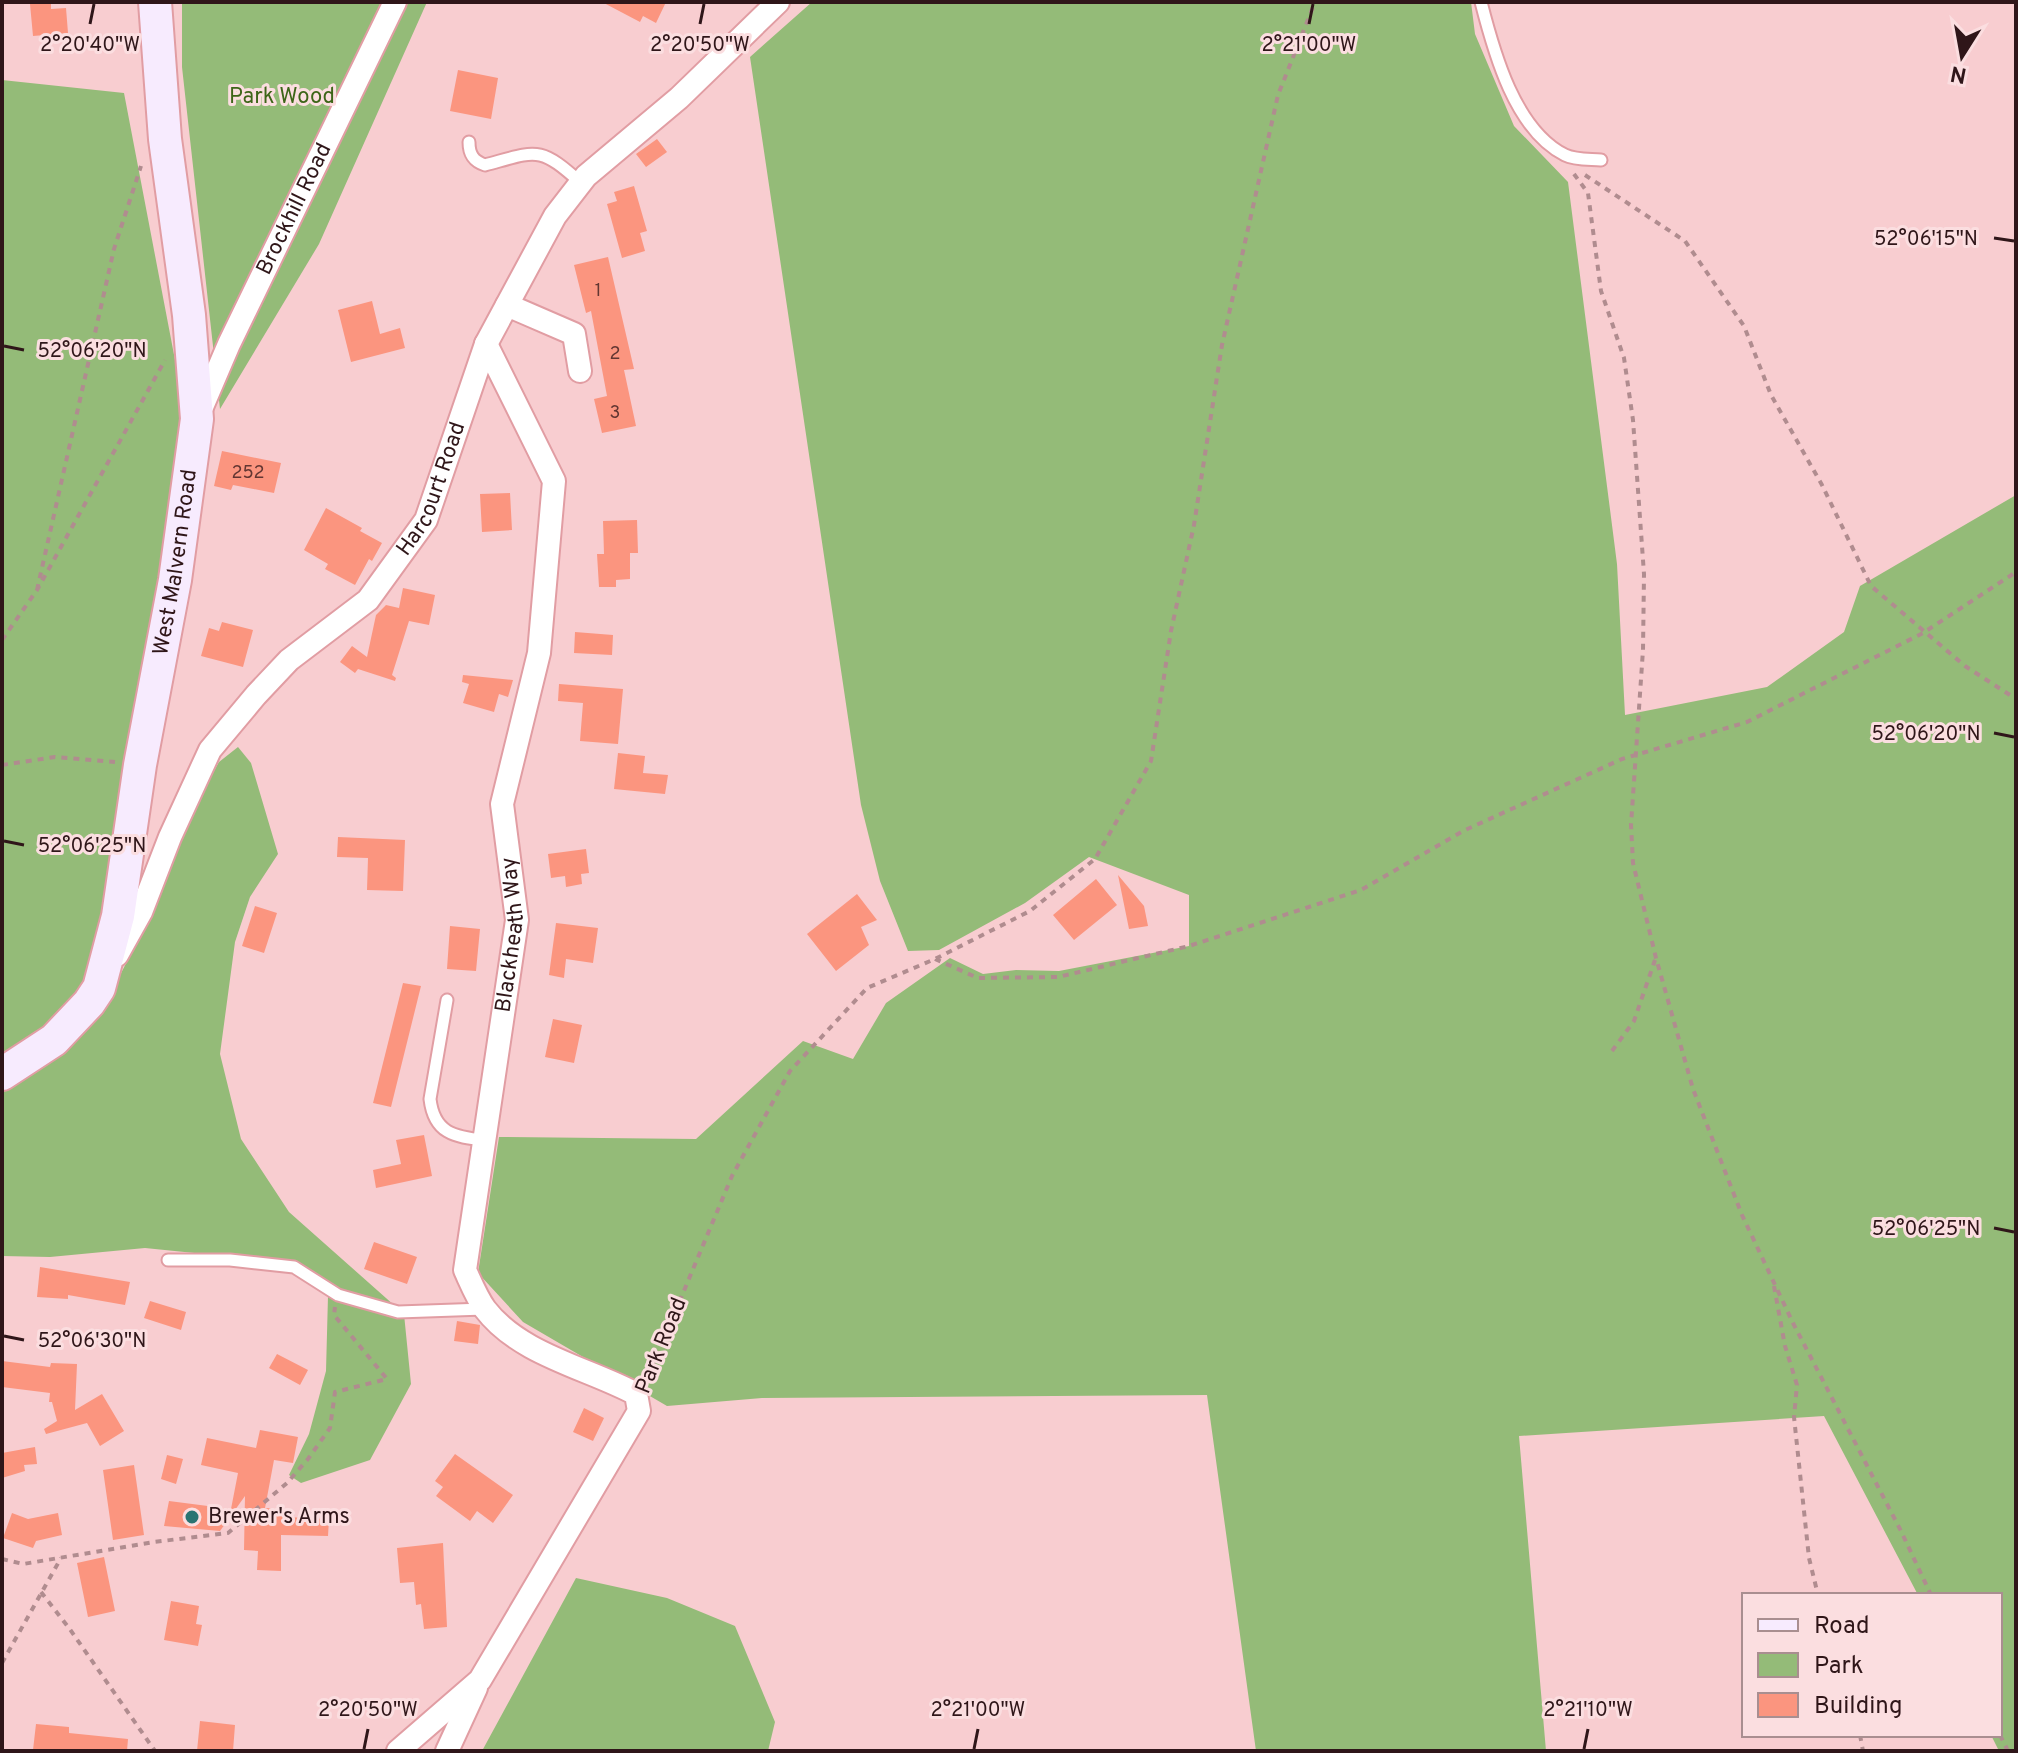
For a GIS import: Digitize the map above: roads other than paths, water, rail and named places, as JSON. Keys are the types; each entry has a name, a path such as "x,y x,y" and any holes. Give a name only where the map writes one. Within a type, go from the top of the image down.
{"main road":[{"name":"West Malvern Road","path":"2,1074 54,1040 99,988 118,916 140,765 175,580 197,419 189,315 165,139 155,2"}],"street":[{"name":"Brockhill Road","path":"197,419 229,344 395,2"},
{"name":"Harcourt Road","path":"99,988 141,912 170,837 210,750 289,660 368,600 426,520 486,344 555,216 581,183 679,98 778,2"},
{"path":"507,305 574,334 580,371"},
{"name":"Blackheath Way","path":"486,344 554,481 539,653 502,804 517,920 465,1270 485,1309 509,1333 631,1391 639,1400"},
{"name":"Park Road","path":"398,1751 480,1680 639,1411 639,1400"},
{"path":"447,1751 480,1680"}],"lane":[{"path":"1481,2 1504,77 1521,110 1545,143 1569,162 1601,160"},
{"path":"469,142 472,157 479,163 485,165 527,154 544,154 581,183"},
{"path":"447,1000 430,1099 432,1115 444,1129 458,1138 484,1140"},
{"path":"168,1260 230,1260 294,1267 338,1295 398,1312 485,1309"}],"place":[{"name":"Brewer's Arms","path":"192,1517"}],"park label":[{"name":"Park Wood","path":"282,97"}]}
